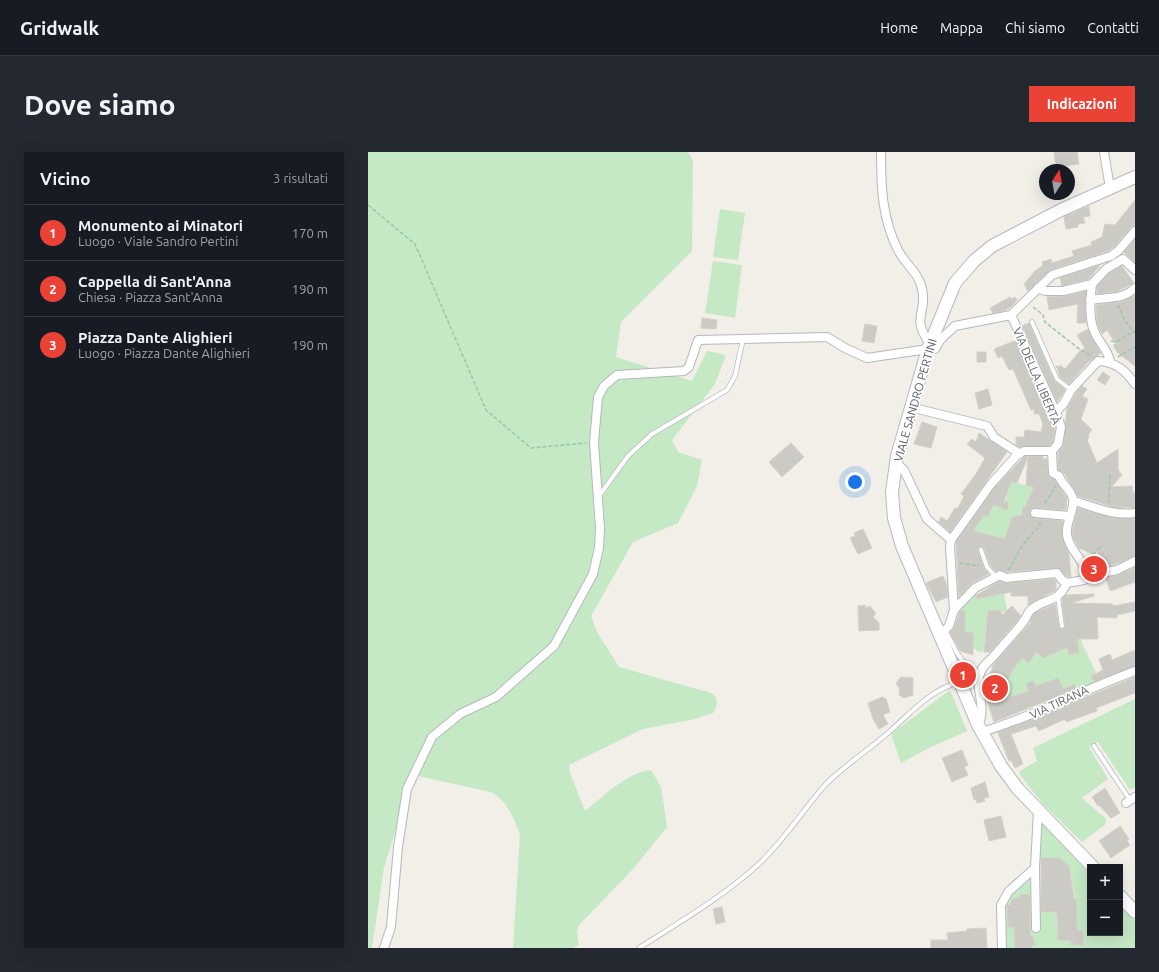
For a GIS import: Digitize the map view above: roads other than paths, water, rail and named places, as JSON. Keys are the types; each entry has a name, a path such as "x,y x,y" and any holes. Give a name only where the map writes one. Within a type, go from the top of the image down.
{"street":[{"path":"384,948 391,928 398,847 407,789 432,737 460,714 496,697 554,646 592,574 599,548 600,528 594,442 598,397 604,386 617,375 684,371 689,367 698,340 828,337 845,348 867,358 929,346 922,332 919,319 923,301 920,283 898,251 883,211 881,152"},
{"path":"1104,152 1110,188"},
{"name":"VIALE SANDRO PERTINI","path":"1090,864 1018,789 1001,766 980,728 960,682 943,632 902,546 894,518 892,492 896,463 910,407 929,346 955,283 982,253 1002,240 1061,210 1135,177"},
{"name":"VIA DELLA LIBERTÀ","path":"929,346 934,349 941,339 954,326 1011,315 1052,275 1111,256 1118,251 1135,231"},
{"path":"1038,288 1045,291 1063,291 1092,284 1106,270 1123,259 1135,270"},
{"path":"1092,284 1090,300 1092,325 1096,336 1109,355 1110,361"},
{"path":"1090,300 1111,296 1118,298 1123,297 1135,288"},
{"name":"VIA DELLA LIBERTÀ","path":"1011,315 1056,412 1060,427 1058,444 1052,451 1053,473 1059,476 1061,483 1071,492 1074,501"},
{"path":"1056,412 1064,403 1071,390 1098,360 1110,361 1128,374 1135,384"},
{"path":"910,407 987,426 994,437 1020,454"},
{"path":"943,632 949,626 954,610 950,548 951,540 991,484 1020,454 1024,451 1052,451"},
{"path":"896,463 904,470 927,519 951,540"},
{"path":"1087,576 1083,564 1070,545 1067,535 1069,516 1074,501 1123,515 1135,513"},
{"path":"1039,513 1069,516"},
{"path":"954,610 975,588 998,576 1006,578 1057,573 1062,580 1067,583 1084,580 1087,576 1117,570 1135,561"},
{"path":"980,728 983,707 979,684 980,671 1024,622 1030,610 1060,595 1067,583"},
{"name":"VIA TIRANA","path":"980,728 1016,722 1081,691 1135,671"},
{"path":"1036,928 1034,868 1038,810"},
{"path":"1002,948 1001,905 1009,891 1034,868"},
{"path":"1123,899 1135,912"}],"lane":[{"path":"1032,322 1057,379 1071,390"},
{"path":"598,498 628,456 652,434 727,390 735,376 743,339"},
{"path":"981,550 987,566 998,576"},
{"path":"1060,595 1062,626"},
{"path":"943,632 971,672 980,671"},
{"path":"639,948 718,896 745,876 797,823 827,784 890,732 919,703 945,686 960,682"},
{"path":"1094,746 1131,800"}],"place":[{"name":"Piazza Dante Alighieri","path":"1094,569"},
{"name":"Monumento ai Minatori","path":"963,675"},
{"name":"Cappella di Sant'Anna","path":"995,688"}]}
